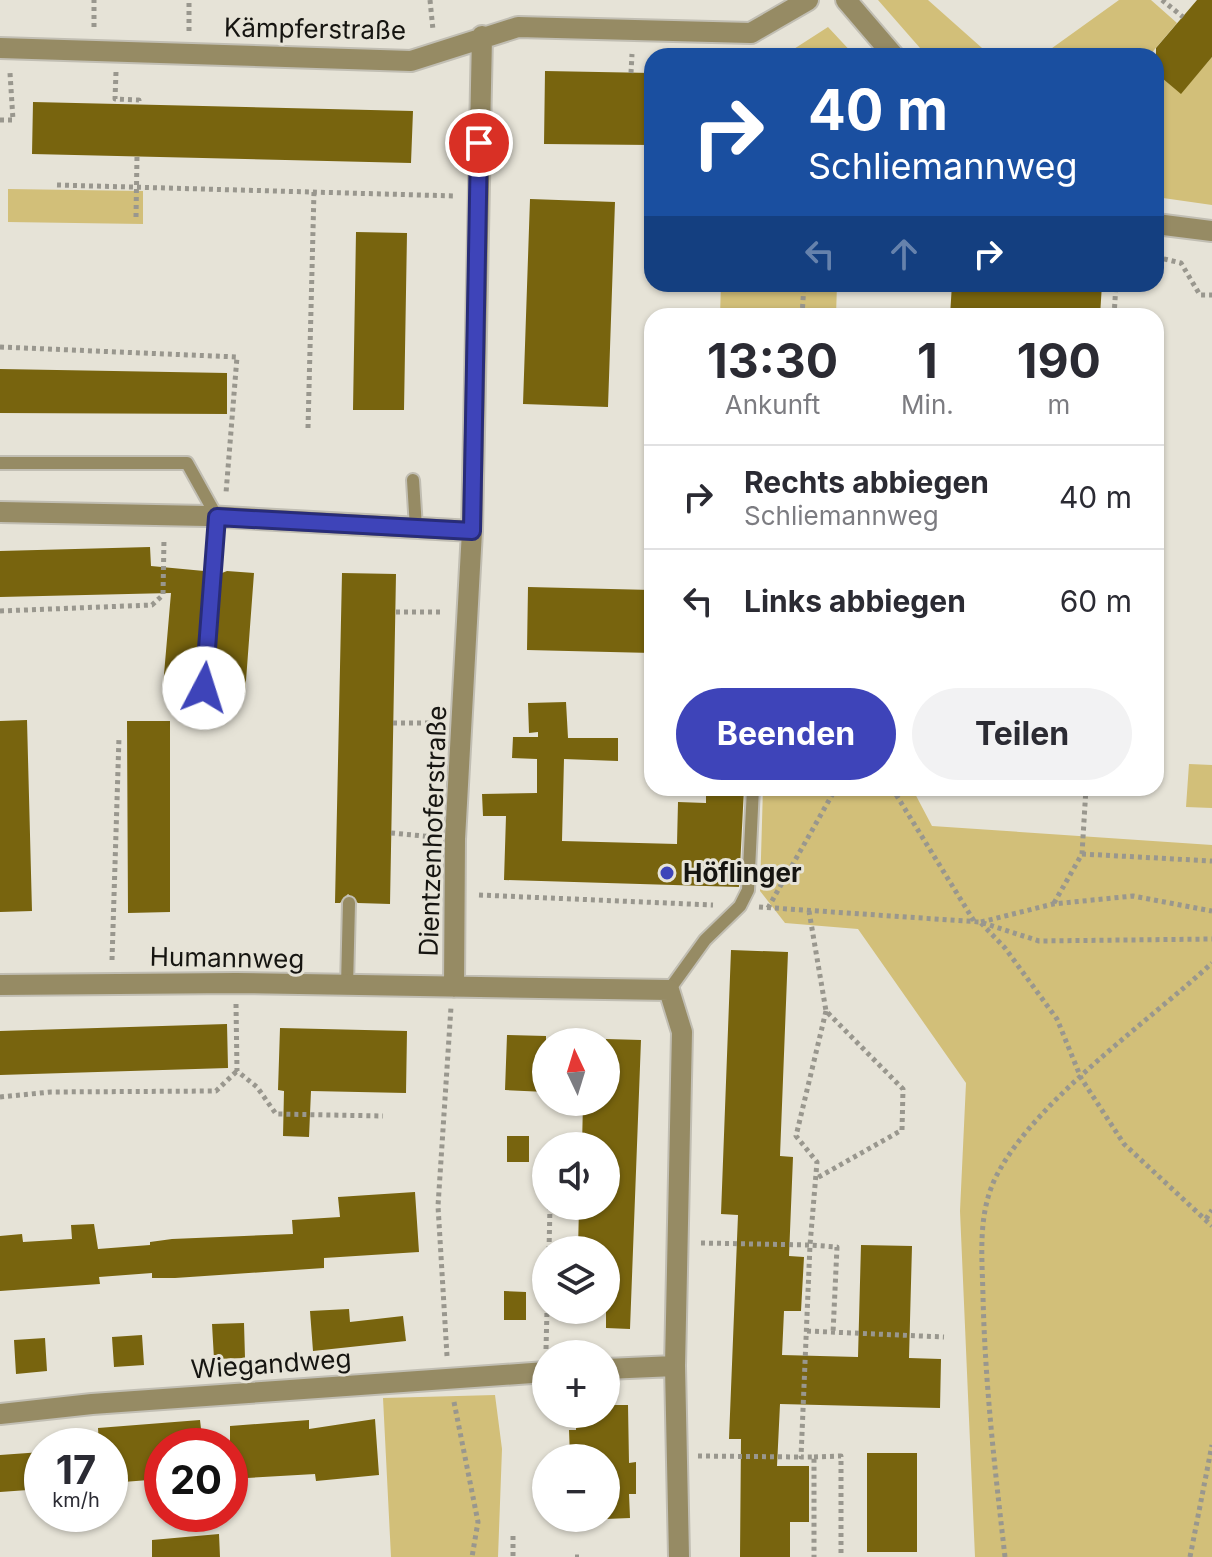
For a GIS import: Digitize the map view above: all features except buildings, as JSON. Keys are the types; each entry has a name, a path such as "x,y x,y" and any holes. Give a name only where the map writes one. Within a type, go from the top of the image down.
{"street":[{"name":"Kämpferstraße","path":"0,48 411,61 437,50 518,27 751,33 808,0"},
{"path":"846,0 887,48"},
{"name":"Dientzenhoferstraße","path":"482,36 472,531 455,839 454,987 669,990"},
{"path":"1164,225 1212,231"},
{"path":"0,512 217,517 472,531"},
{"name":"Humannweg","path":"0,985 236,983 454,987"},
{"path":"669,990 682,1032 675,1366 679,1557"},
{"path":"620,1368 675,1366"},
{"name":"Wiegandweg","path":"0,1414 449,1376 532,1373"}],"lane":[{"path":"0,463 187,463 217,517 204,688"},
{"path":"413,480 416,528"},
{"path":"669,990 705,940 740,906 748,890 753,796"},
{"path":"347,986 349,903"}],"path":[{"path":"189,0 189,52"},
{"path":"430,0 437,50"},
{"path":"1162,0 1183,17"},
{"path":"116,50 115,99 139,100 139,104"},
{"path":"0,73 12,73 13,120 0,120"},
{"path":"136,217 137,156"},
{"path":"57,185 479,196"},
{"path":"308,428 314,191"},
{"path":"1164,259 1181,263 1200,295 1212,295"},
{"path":"0,347 237,357 228,489 217,517"},
{"path":"0,611 152,605 163,595 164,515"},
{"path":"396,612 469,612"},
{"path":"393,723 461,724"},
{"path":"111,983 119,737"},
{"path":"768,908 831,796"},
{"path":"897,796 977,922 1005,948 1057,1019 1081,1078 1124,1144 1174,1194 1212,1226"},
{"path":"1053,904 1082,854 1086,796"},
{"path":"391,833 455,839"},
{"path":"1082,854 1212,861"},
{"path":"454,895 740,906 977,922 1039,941 1212,939"},
{"path":"977,922 1053,904 1133,896 1212,911"},
{"path":"801,1457 810,1245 817,1162 796,1136 826,1011 809,911"},
{"path":"1005,1557 985,1369 984,1210 990,1188 1006,1160 1044,1114 1212,963"},
{"path":"0,1097 51,1092 216,1091 237,1071 236,983"},
{"path":"454,987 446,1051 438,1206 449,1376 478,1522 472,1557"},
{"path":"817,1178 902,1130 903,1089 826,1011"},
{"path":"237,1071 257,1087 276,1114 383,1116"},
{"path":"1206,1219 1212,1210"},
{"path":"677,1243 837,1247 833,1333"},
{"path":"807,1331 944,1337"},
{"path":"1190,1557 1212,1445"},
{"path":"677,1456 841,1456 841,1557"},
{"path":"814,1457 814,1557"},
{"path":"513,1536 513,1557"}],"shaded area":[{"path":"878,0 928,0 982,48 920,48"},
{"path":"1119,0 1151,0 1177,23 1156,48 1052,48"},
{"path":"828,27 848,48 795,48"},
{"path":"1212,57 1212,205 1164,198 1164,79 1181,93"},
{"path":"8,189 143,191 143,224 8,222"},
{"path":"721,292 837,292 836,308 720,308"},
{"path":"1189,764 1212,765 1212,808 1186,807"},
{"path":"763,796 916,796 932,826 1212,845 1212,1557 975,1557 960,1211 966,1083 858,929 785,923 760,891"},
{"path":"495,1395 502,1449 498,1557 391,1557 383,1398"}],"place":[{"name":"Höflinger","path":"667,873"}],"route":[{"path":"204,688 217,517 472,531 479,143"}]}
